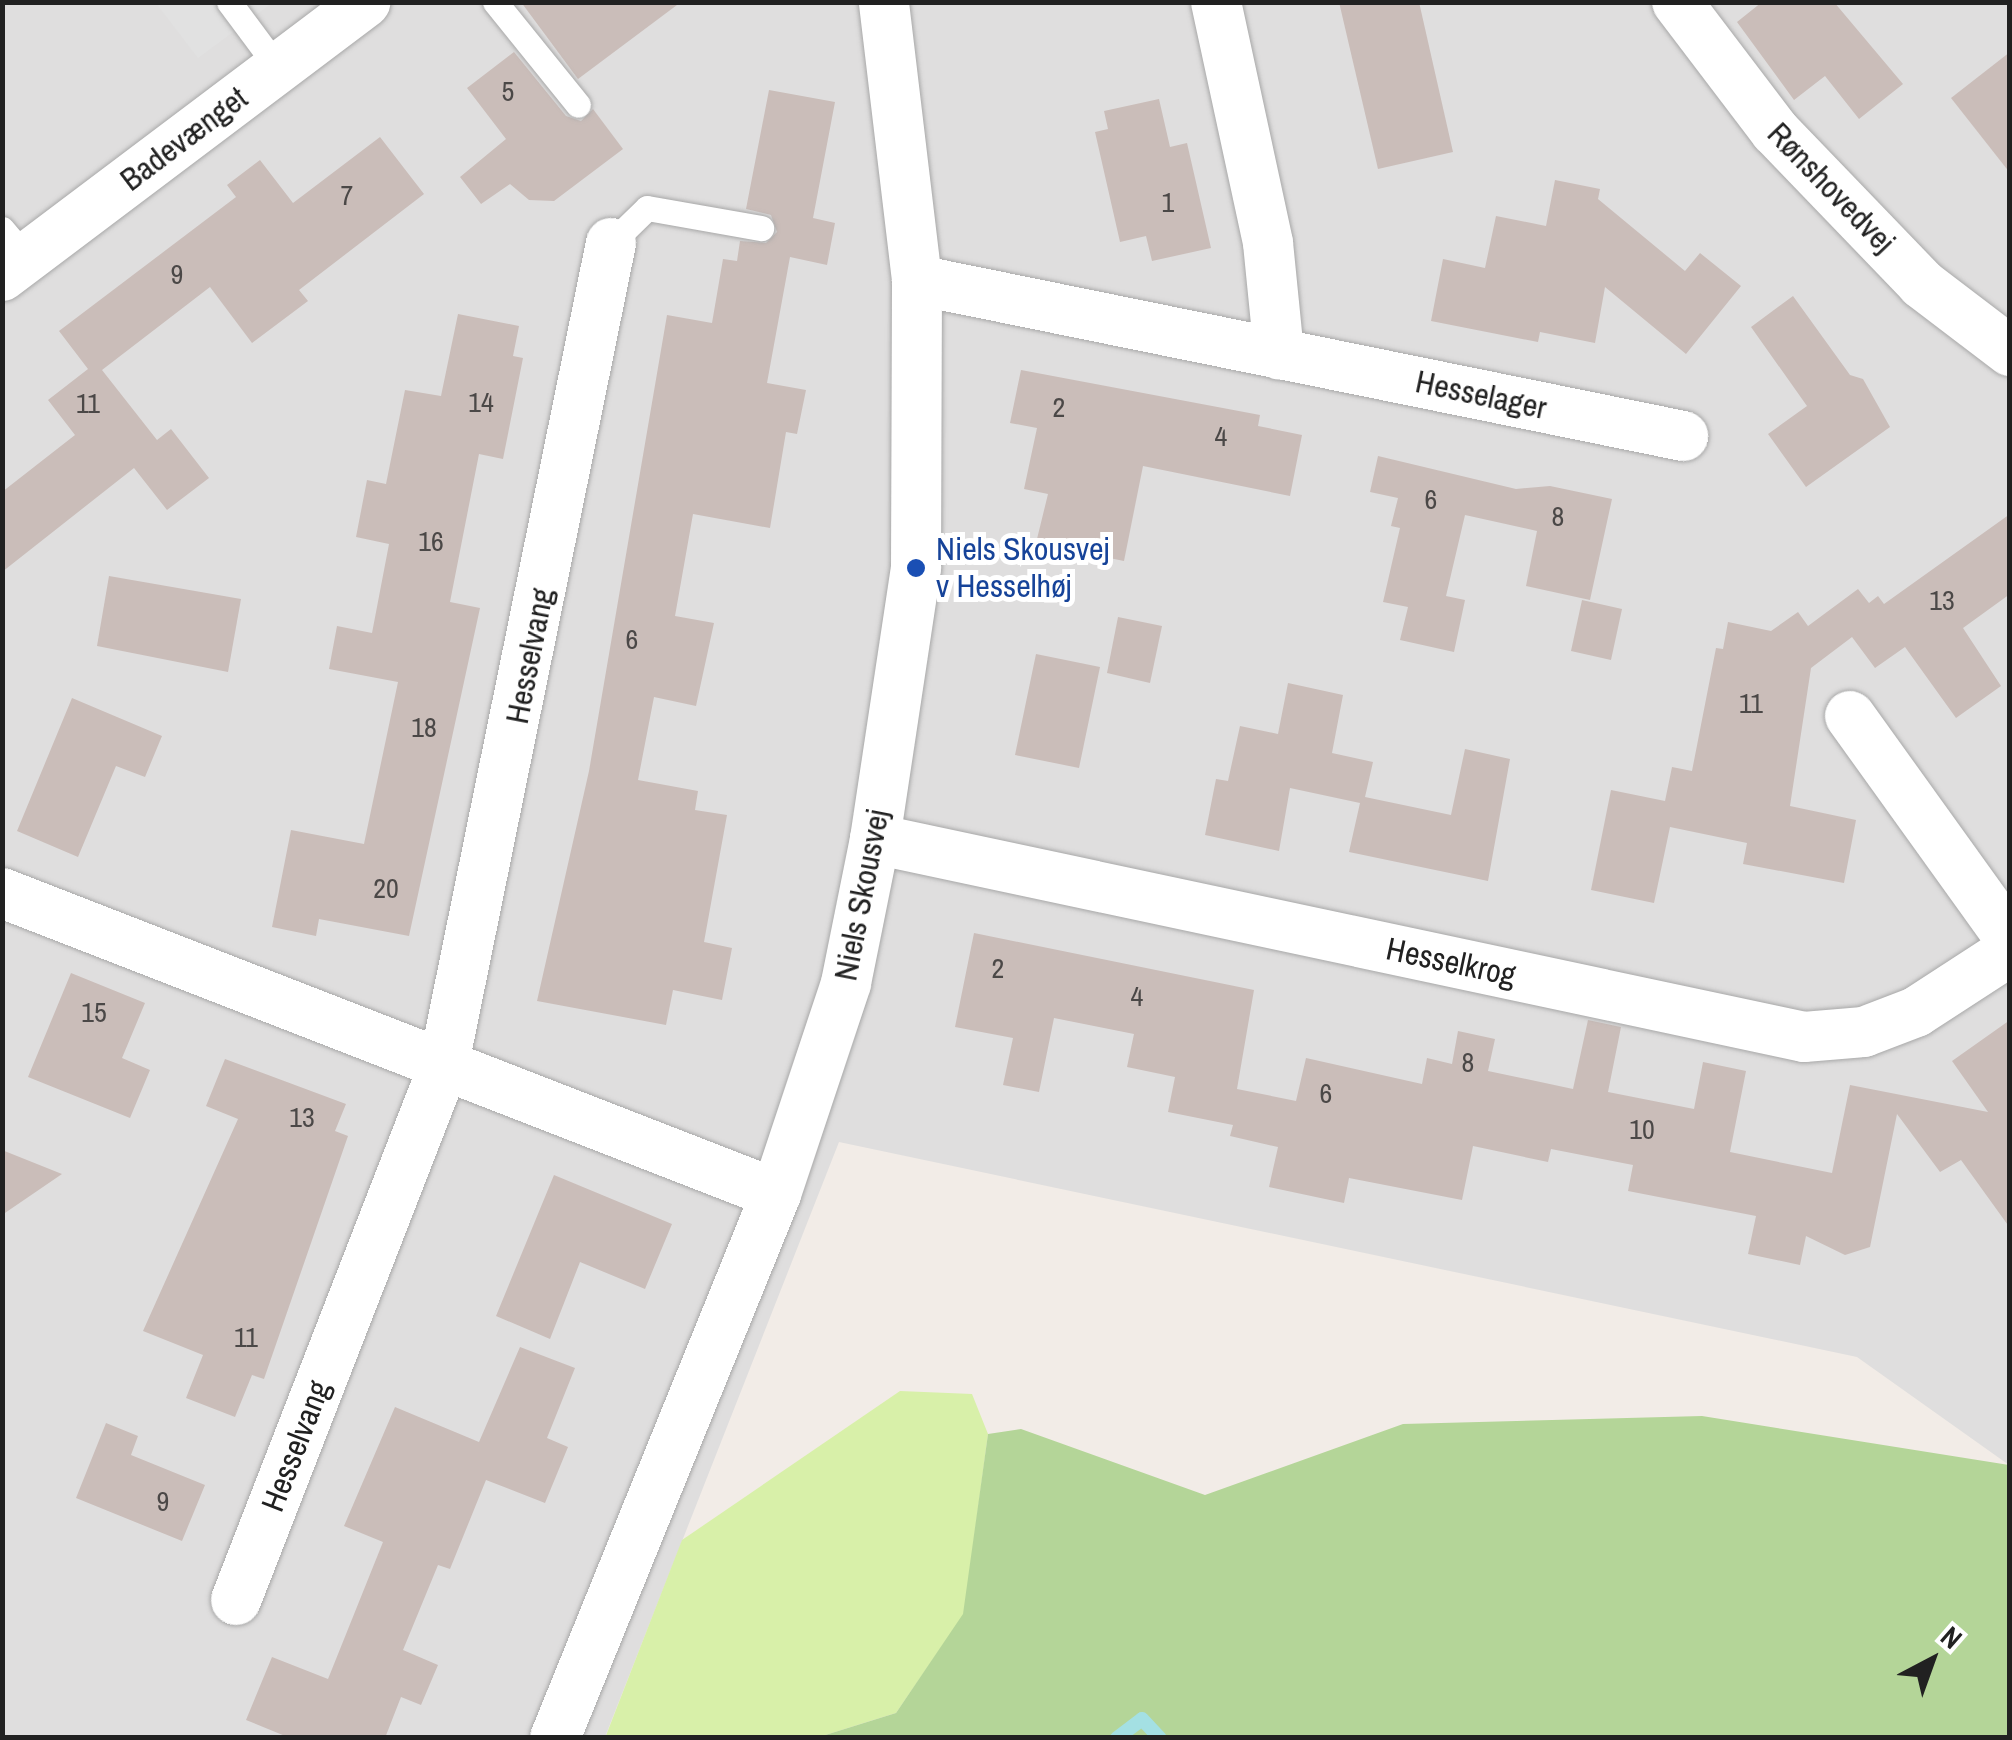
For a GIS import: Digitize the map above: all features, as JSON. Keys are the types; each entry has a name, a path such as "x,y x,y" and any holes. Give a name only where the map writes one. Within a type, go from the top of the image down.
{"street":[{"name":"Badevænget","path":"10,254 278,68 364,2"},
{"name":"Niels Skousvej","path":"555,1738 776,1194 846,983 875,839 916,568 917,280 884,2"},
{"path":"1216,2 1268,243 1279,354"},
{"name":"Rønshovedvej","path":"1677,2 1775,132 1922,284 2010,351"},
{"name":"Hesselvang","path":"236,1600 443,1068 611,243"},
{"name":"Hesselager","path":"917,280 1683,436"},
{"path":"1850,716 2010,939"},
{"name":"Hesselkrog","path":"875,839 1804,1037 1864,1032 1916,1012 2010,950"},
{"path":"2,893 443,1068 776,1194"}],"lane":[{"path":"230,2 278,68"},
{"path":"495,2 578,106"},
{"path":"611,243 646,208 761,228"}],"shaded area":[{"path":"3,3 2009,3 2009,1465 1857,1357 839,1142 605,1737 3,1738"},
{"path":"156,3 272,3 198,58"}],"green space":[{"path":"900,1391 972,1394 988,1434 964,1614 896,1713 819,1737 605,1738 682,1540"},
{"path":"1702,1416 2009,1465 2009,1737 819,1737 896,1713 963,1614 988,1434 1021,1429 1205,1495 1403,1424"}],"building":[{"path":"521,2 681,2 578,79"},
{"path":"1339,2 1419,2 1453,152 1378,169"},
{"path":"1762,2 1834,2 1903,84 1859,119 1825,76 1794,100 1737,22"},
{"path":"514,52 566,116 581,121 593,109 623,149 554,201 529,200 510,184 481,204 460,177 506,139 467,88"},
{"path":"2010,52 2010,173 1951,98"},
{"path":"769,90 835,102 813,218 835,223 827,265 790,257 767,383 806,390 797,434 786,432 770,528 693,514 675,616 714,623 696,706 654,697 638,780 698,791 695,810 727,815 704,942 732,948 722,1000 673,990 666,1025 537,1001 589,771 667,315 712,323 723,259 737,261 740,241 766,243 777,232 771,215 746,209"},
{"path":"1159,99 1170,147 1187,143 1211,248 1152,261 1146,236 1120,242 1095,132 1108,129 1104,111"},
{"path":"380,137 424,194 299,290 308,301 252,343 210,287 102,370 157,440 171,429 209,478 167,510 134,468 2,572 2,492 75,435 48,400 88,369 59,331 236,197 227,185 260,160 293,203"},
{"path":"1555,180 1600,189 1598,199 1685,271 1700,253 1741,286 1686,354 1605,287 1595,343 1540,332 1538,342 1431,321 1443,259 1485,268 1496,216 1546,226"},
{"path":"1793,296 1850,375 1863,379 1890,427 1806,487 1768,434 1807,406 1751,327"},
{"path":"458,314 519,326 513,356 523,358 503,459 479,454 450,602 480,608 409,936 319,919 316,936 272,927 291,830 364,844 398,682 329,669 337,626 372,633 389,544 356,537 367,480 386,484 405,390 441,396"},
{"path":"1021,370 1260,415 1258,426 1302,435 1290,496 1143,466 1124,561 1036,543 1048,494 1024,489 1037,428 1010,423"},
{"path":"1378,456 1516,489 1550,486 1612,499 1590,600 1526,586 1537,531 1465,515 1446,596 1465,600 1454,652 1400,640 1408,607 1383,602 1400,528 1391,526 1398,498 1370,492"},
{"path":"2010,514 2010,594 1963,628 2001,686 1956,718 1905,647 1875,668 1852,637 1811,668 1790,806 1856,820 1844,883 1743,864 1747,843 1670,827 1654,903 1591,890 1611,790 1665,801 1672,767 1692,771 1716,648 1723,649 1728,622 1771,631 1798,612 1808,626 1858,589 1869,603 1878,596 1884,604"},
{"path":"109,576 241,599 228,672 97,646"},
{"path":"1582,600 1622,609 1611,660 1571,651"},
{"path":"1118,617 1162,626 1150,683 1107,673"},
{"path":"1036,654 1100,667 1079,768 1015,755"},
{"path":"1288,683 1343,695 1332,753 1373,762 1365,797 1451,815 1465,749 1510,759 1488,881 1349,852 1360,803 1290,788 1279,851 1205,835 1216,779 1228,781 1240,726 1278,734"},
{"path":"72,698 162,736 145,777 116,766 78,857 17,831"},
{"path":"974,933 1254,990 1237,1089 1296,1101 1306,1058 1422,1084 1427,1058 1452,1064 1458,1031 1495,1039 1488,1071 1573,1089 1588,1020 1621,1027 1608,1092 1694,1109 1703,1062 1746,1071 1730,1152 1832,1173 1850,1085 1988,1112 1952,1061 2010,1020 2010,1228 1961,1160 1940,1172 1897,1114 1870,1247 1845,1255 1806,1236 1800,1265 1748,1254 1756,1216 1628,1191 1633,1165 1551,1149 1548,1162 1473,1146 1462,1200 1349,1178 1344,1203 1269,1187 1278,1147 1230,1136 1233,1125 1168,1112 1175,1077 1127,1067 1134,1034 1054,1018 1039,1092 1003,1085 1013,1038 955,1027"},
{"path":"71,973 145,1003 122,1058 150,1070 130,1118 28,1077"},
{"path":"225,1059 346,1104 335,1131 348,1136 264,1379 252,1375 235,1417 186,1398 203,1355 143,1331 238,1119 206,1106"},
{"path":"2,1150 62,1174 2,1215"},
{"path":"554,1175 672,1224 645,1289 580,1262 550,1339 496,1316"},
{"path":"520,1347 575,1368 547,1438 568,1447 545,1503 486,1480 450,1569 438,1565 403,1650 438,1665 421,1705 401,1697 385,1738 290,1738 246,1720 272,1657 328,1679 383,1542 344,1526 395,1407 479,1442"},
{"path":"106,1423 138,1436 131,1455 205,1485 182,1541 76,1498"}],"waterway":[{"path":"1117,1738 1142,1719 1160,1738"}],"place":[{"name":"Niels Skousvej v Hesselhøj","path":"916,568"}]}
